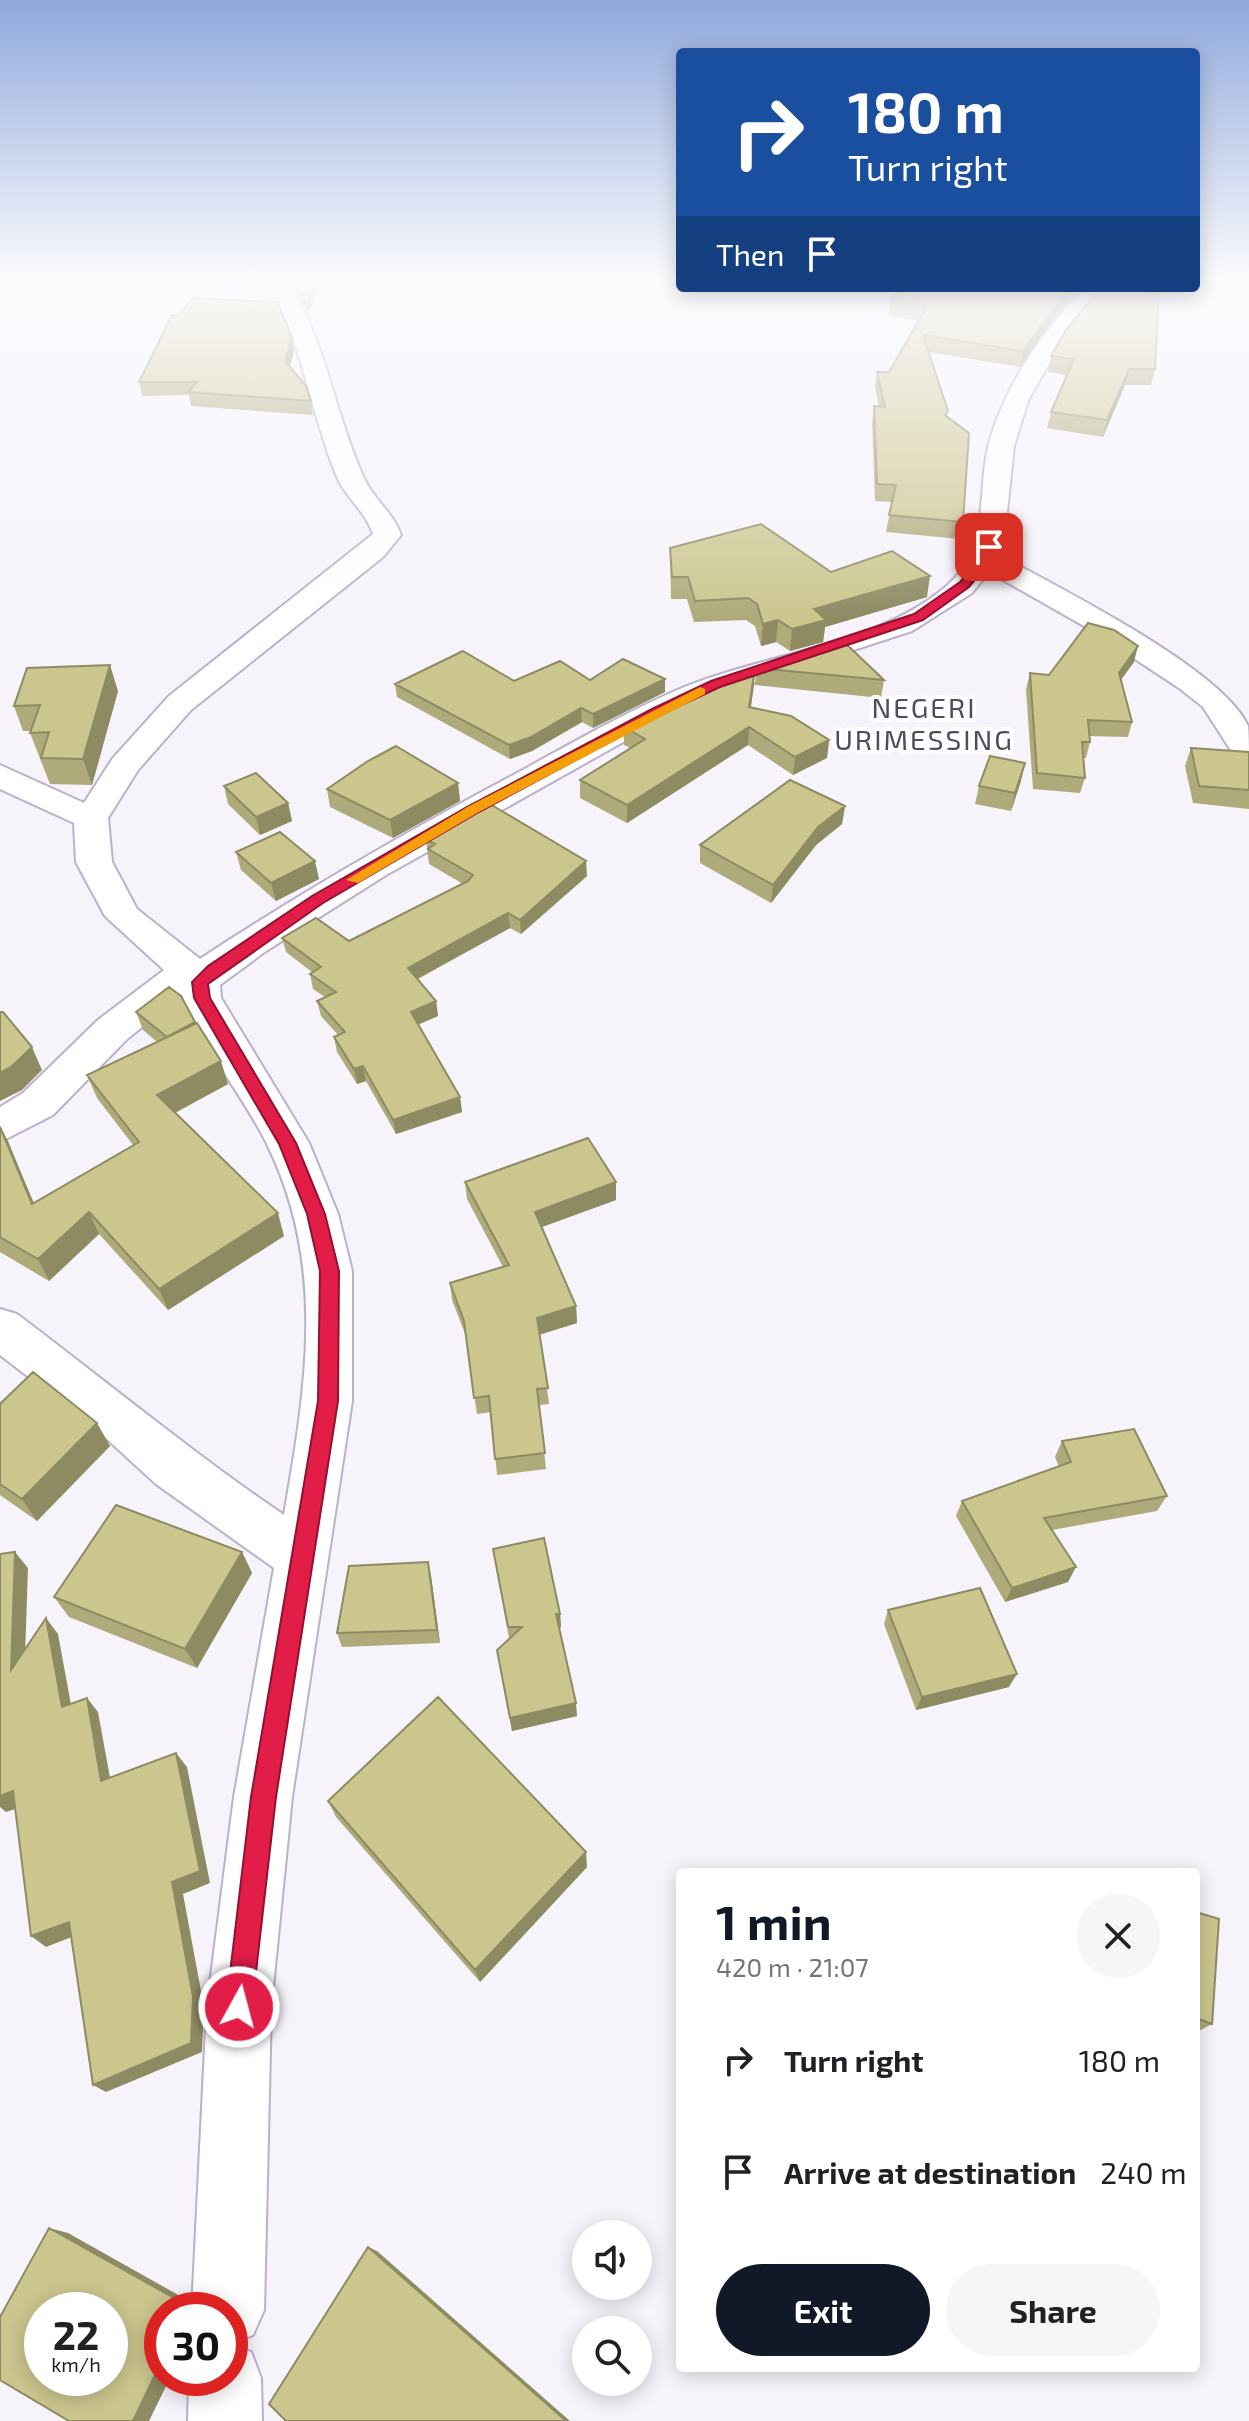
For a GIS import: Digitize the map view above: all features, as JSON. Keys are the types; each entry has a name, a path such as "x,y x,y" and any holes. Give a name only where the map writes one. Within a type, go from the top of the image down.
{"street":[{"path":"229,2292 239,2007 263,1797 328,1401 329,1271 316,1214 288,1143 202,998 195,976 123,916 94,862 91,818 125,765 180,703 373,551 387,535 383,518 353,484 324,394"},
{"path":"0,1126 38,1104 112,1030 195,976 213,969 286,920 474,809 716,684 919,617 958,590 986,559 998,460 1019,394"},
{"path":"986,559 1101,624 1190,681 1215,701 1249,753"},
{"path":"0,775 41,798 91,818"},
{"path":"0,1328 113,1414 174,1468 301,1557"},
{"path":"225,2396 225,2421"}],"building":[{"path":"215,394 309,394 311,401"},
{"path":"882,394 942,394 948,411 945,415 969,433 963,522 889,515 896,485 877,484 874,406 885,407"},
{"path":"1059,394 1118,394 1107,420 1051,412"},
{"path":"761,524 831,572 892,551 930,576 814,609 826,620 792,629 778,620 763,624 757,604 748,598 695,601 688,577 672,577 670,548"},
{"path":"1088,623 1114,630 1138,646 1119,673 1132,722 1088,720 1090,742 1082,742 1085,778 1037,773 1030,673 1049,675"},
{"path":"842,640 884,680 756,668"},
{"path":"463,651 514,681 560,661 590,680 623,659 665,679 593,714 581,708 531,737 509,745 395,684"},
{"path":"110,665 83,759 41,758 49,732 30,733 40,705 14,706 27,668"},
{"path":"755,668 749,707 791,716 829,740 795,757 749,727 627,805 580,780 645,739 624,727"},
{"path":"396,746 458,783 390,820 327,789 368,761"},
{"path":"1191,748 1249,752 1249,790 1199,786"},
{"path":"990,756 1025,763 1015,793 979,786"},
{"path":"256,773 288,803 256,817 224,786"},
{"path":"790,780 845,806 818,827 773,885 700,845"},
{"path":"490,804 586,861 520,920 508,913 408,968 436,1001 411,1012 460,1097 393,1120 363,1066 354,1069 334,1037 345,1032 317,1001 336,992 310,974 321,967 282,938 316,918 349,941 468,881 473,875 428,849 435,844 426,840"},
{"path":"280,832 315,861 271,883 236,852"},
{"path":"169,987 181,996 195,1022 167,1037 136,1012"},
{"path":"0,1012 32,1047 0,1073"},
{"path":"197,1023 221,1061 157,1095 278,1213 159,1289 89,1212 38,1259 0,1237 0,1127 32,1204 139,1142 87,1075"},
{"path":"588,1138 616,1182 535,1212 576,1306 537,1318 548,1388 537,1389 545,1453 495,1459 489,1396 474,1398 464,1321 450,1283 509,1265 465,1182"},
{"path":"33,1372 97,1423 22,1499 0,1484 0,1404"},
{"path":"1134,1429 1167,1496 1044,1518 1076,1567 1012,1588 962,1501 1071,1462 1062,1441"},
{"path":"116,1505 242,1552 185,1649 54,1597"},
{"path":"544,1538 560,1614 556,1614 576,1703 510,1718 497,1650 522,1627 508,1627 493,1549"},
{"path":"15,1552 11,1670 46,1618 62,1707 87,1698 101,1781 176,1753 200,1871 172,1882 193,1997 191,2043 93,2085 69,1922 31,1936 13,1791 0,1796 0,1554"},
{"path":"428,1562 437,1630 337,1633 349,1566"},
{"path":"980,1588 1017,1674 922,1697 888,1610"},
{"path":"438,1697 586,1852 475,1970 328,1801"},
{"path":"1200,1913 1219,1919 1212,2024 1200,2020"},
{"path":"49,2228 163,2292 144,2292 145,2396 133,2421 69,2421 27,2396 128,2396 128,2292 24,2292 24,2394 0,2380 0,2317"},
{"path":"368,2247 566,2421 286,2421 269,2404"}],"slow traffic":[{"path":"353,880 474,809 700,691"}],"district":[{"name":"NEGERI URIMESSING","path":"924,724"}],"route":[{"path":"239,2007 263,1797 328,1401 329,1271 316,1214 288,1143 202,998 200,982 213,969 318,900 474,809 657,711 716,684 900,626 919,617 965,585 986,559 989,547"}]}
